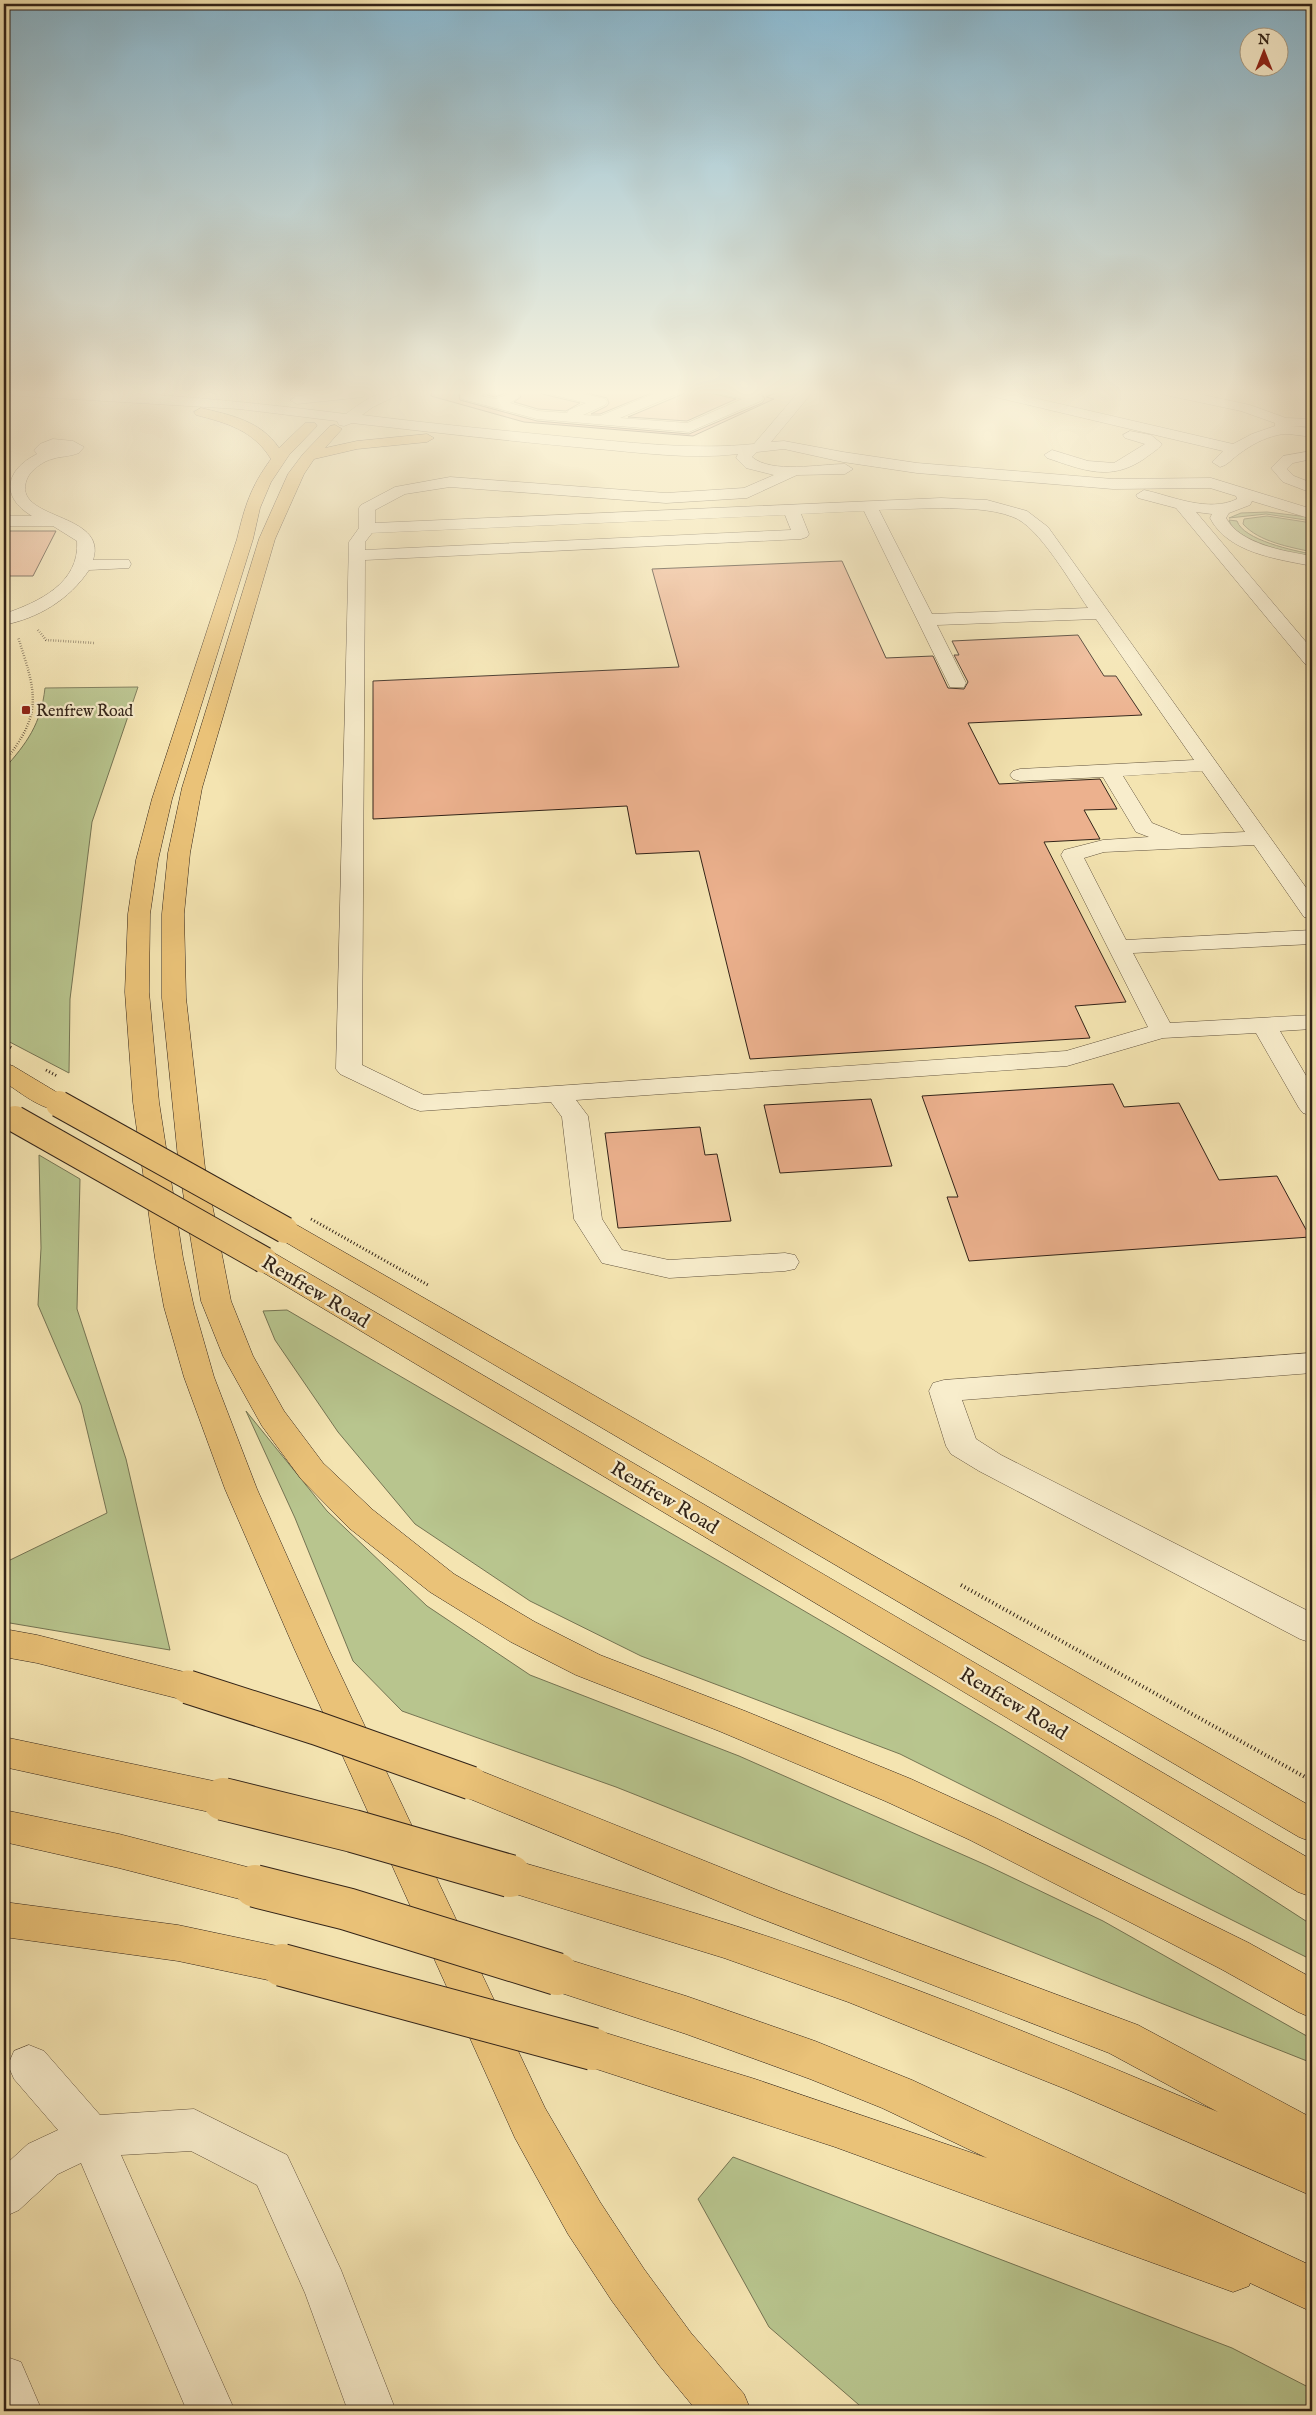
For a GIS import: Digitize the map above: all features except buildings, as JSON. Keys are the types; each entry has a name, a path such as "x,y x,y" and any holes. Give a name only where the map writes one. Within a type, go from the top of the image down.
{"main road":[{"path":"254,502 245,539 174,757 151,838 139,914 137,992 145,1093 169,1258 179,1307 205,1394 241,1489 311,1648 530,2124 584,2218 628,2285 675,2349 727,2411"},
{"path":"283,502 267,539 192,788 179,853 172,931 174,998 192,1168 216,1301 238,1356 272,1418 312,1471 362,1520 442,1584 523,1632 588,1665 898,1790 983,1829 1235,1956 1312,1999"},
{"name":"Renfrew Road","path":"4,1071 59,1104 285,1230 1312,1826"},
{"name":"Renfrew Road","path":"9,1116 264,1260 1312,1880"},
{"path":"4,1643 37,1649 188,1687 316,1728 471,1783 768,1904 1122,2039 1312,2141"},
{"path":"4,1752 133,1778 353,1831 681,1926 850,1983 1100,2082 1312,2175"},
{"path":"4,1826 119,1851 347,1909 557,1974 705,2022 816,2061 897,2094 1312,2289"},
{"path":"4,1919 178,1943 282,1965 593,2049 696,2079 900,2147 1312,2299"}],"street":[{"path":"6,620 45,604 74,579 86,558 85,539 69,527 52,521 25,505 23,502"},
{"path":"379,502 367,508 367,528 357,542 356,556 349,1069 420,1104 1068,1058 1162,1031 1312,1022"},
{"path":"1186,502 1211,542 1312,660"},
{"path":"1194,502 1206,509 1311,514"},
{"path":"1244,502 1226,509 1218,518 1219,522 1232,534 1266,550 1312,561"},
{"path":"1274,502 1311,514"},
{"path":"367,528 941,503 978,505 1021,514 1042,530 1312,912"},
{"path":"869,506 958,683"},
{"path":"356,556 801,534 791,510"},
{"path":"647,516 656,541"},
{"path":"4,521 52,521"},
{"path":"82,565 123,564"},
{"path":"926,620 1101,612"},
{"path":"1020,775 1209,765"},
{"path":"1109,770 1144,827 1179,842"},
{"path":"1162,1031 1072,855 1103,846 1260,838"},
{"path":"1118,947 1312,936"},
{"path":"1264,1025 1312,1108"},
{"path":"558,1094 575,1116 588,1219 612,1257 668,1269 785,1262"},
{"path":"1312,1363 944,1391 962,1446 990,1463 1312,1629"},
{"path":"29,2065 91,2136 211,2411"},
{"path":"4,2195 43,2158 91,2136 194,2130 272,2170 325,2286 372,2411"}],"path":[{"path":"4,762 17,748 32,719 35,697 15,627 6,620"}],"green space":[{"path":"1267,512 1308,517 1312,518 1312,521 1266,514 1229,518 1241,513"},
{"path":"1267,516 1312,523 1312,552 1285,546 1266,539 1257,535 1243,524 1244,519"},
{"path":"1229,520 1237,521 1241,528 1249,534 1270,544 1312,554 1312,557 1279,550 1252,540 1241,534 1233,527"},
{"path":"138,687 92,822 70,999 69,1073 4,1039 4,769 32,732 40,712 45,688"},
{"path":"39,1155 80,1179 77,1309 126,1459 170,1650 4,1622 4,1561 8,1561 107,1513 81,1405 38,1305 41,1248"},
{"path":"287,1310 825,1623 1120,1801 1312,1925 1312,1960 900,1754 641,1656 530,1601 415,1524 338,1432 275,1340 263,1311"},
{"path":"246,1411 327,1511 427,1606 530,1675 739,1756 986,1865 1103,1921 1312,2039 1312,2063 616,1787 402,1711 353,1661 295,1518"},
{"path":"733,2157 1232,2348 1312,2389 1312,2411 866,2411 769,2327 698,2199"}],"place":[{"name":"Renfrew Road","path":"26,710"}]}
